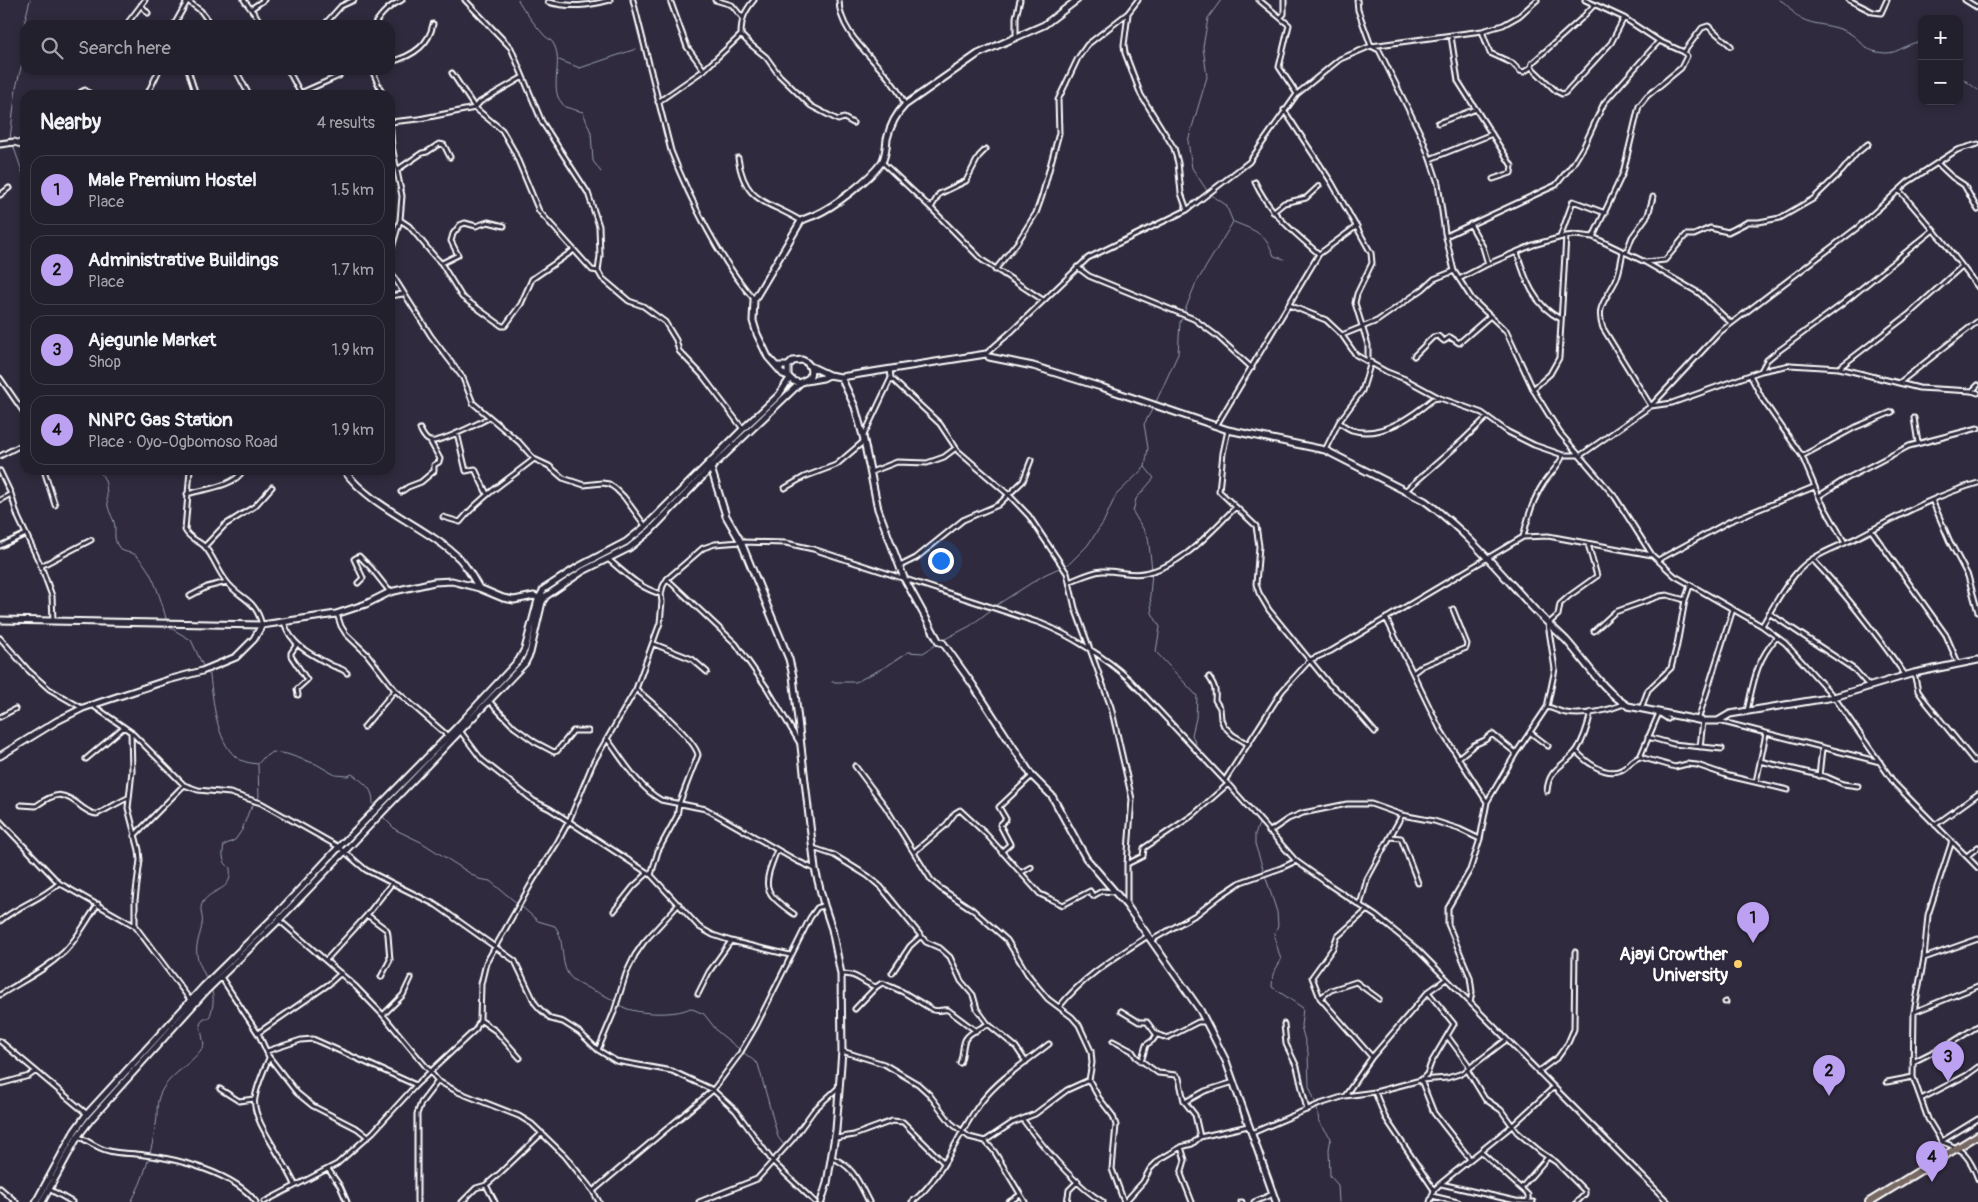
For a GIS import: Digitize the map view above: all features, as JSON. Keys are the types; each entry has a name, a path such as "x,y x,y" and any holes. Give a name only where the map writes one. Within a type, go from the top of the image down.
{"highway":[{"path":"1869,1202 1978,1135"}],"main road":[{"path":"829,375 803,382 783,374 766,354 756,331 754,321 754,300 801,221 807,217 814,216 845,196 882,162 890,129 896,116 905,105 978,54 1044,25 1077,0"},
{"path":"1,144 14,142 20,144"},
{"path":"777,366 788,366 793,361 799,359 829,375 841,377 980,354 990,354 1162,406 1216,427 1325,450 1425,501 1437,510 1487,558 1565,640 1592,673 1624,704 1641,710 1700,721 1718,721 1730,714 1834,697 1914,673 1978,660"},
{"path":"388,801 448,736 489,701 528,658 541,599 553,590 629,548 650,532 711,468 743,429 780,395 789,377 788,366"},
{"path":"215,980 221,977 339,847 460,732 523,654 541,599 548,586 578,567 626,542 646,526 721,455 747,434 803,382 811,374 810,366"},
{"path":"841,377 854,407 864,439 878,509 904,578 941,642 982,697 1032,776 1052,796 1086,858 1127,906 1206,1022 1226,1061 1276,1202"},
{"path":"711,468 726,516 741,542 788,659 795,685 799,743 815,870 832,929 841,974 842,1051 836,1138 820,1202"},
{"path":"348,475 361,490 447,548 468,569 479,588"},
{"path":"0,620 262,625 336,614 366,604 390,592 434,582 452,581 479,588 503,598 514,600 534,596 541,599"},
{"path":"0,756 57,721 92,704 202,671 236,657 254,639 262,625"},
{"path":"42,1202 78,1136 142,1059 192,1001 280,920 344,852 371,818"},
{"path":"36,1202 74,1132 87,1114 142,1059 205,989"}],"street":[{"path":"130,20 145,0"},
{"path":"177,20 188,0 207,20"},
{"path":"244,0 260,20"},
{"path":"252,8 264,0"},
{"path":"328,20 341,6 354,0"},
{"path":"378,20 390,6 402,0"},
{"path":"465,0 512,48 542,122 591,199 599,226 600,256 598,271 604,282 625,298 643,306 665,322 676,340 679,351 702,375 747,434"},
{"path":"548,2 569,7 592,5 610,0"},
{"path":"633,0 671,151 679,172 728,265 740,284 754,300"},
{"path":"670,0 688,47 704,70"},
{"path":"715,0 732,5 742,18"},
{"path":"754,0 742,18 742,35 766,57 780,75 811,106 838,120 844,118 853,123"},
{"path":"838,0 839,11 844,24 862,48 892,81 900,92 905,105"},
{"path":"1016,37 1016,17 1020,0"},
{"path":"995,270 1017,243 1036,213 1059,133 1058,100 1078,58 1087,45 1128,14 1138,0"},
{"path":"1259,0 1288,25 1279,67 1297,94"},
{"path":"1281,17 1284,14 1284,0"},
{"path":"1357,0 1358,10 1371,46 1379,50 1422,137 1430,159 1438,183 1446,236 1454,270 1472,299 1506,330 1533,389 1560,433 1616,496 1652,555 1675,576 1690,586 1762,626 1785,643 1834,697 1895,784 1978,868"},
{"path":"990,354 1077,267 1102,251 1187,210 1249,162 1297,94 1340,59 1371,46 1451,36 1482,31 1502,25 1519,16 1536,0"},
{"path":"1585,0 1624,18 1659,41 1684,52"},
{"path":"1849,0 1872,12 1881,13 1887,0"},
{"path":"1965,0 1978,8"},
{"path":"141,5 148,13"},
{"path":"1531,68 1532,62 1594,5"},
{"path":"1128,14 1124,45 1125,53 1141,95 1174,148 1178,163 1181,193 1187,210"},
{"path":"1531,68 1556,91 1562,94 1565,93 1611,43 1624,18"},
{"path":"395,60 418,50 427,41 433,24"},
{"path":"1684,52 1702,28 1708,26 1731,46"},
{"path":"1482,31 1490,53 1512,63 1520,71 1524,72 1531,68"},
{"path":"658,102 704,70 742,35"},
{"path":"1451,36 1458,81 1513,169 1511,173 1493,179"},
{"path":"1446,236 1556,185 1573,164 1584,146 1604,103 1659,41"},
{"path":"1594,237 1623,173 1639,106 1647,96 1681,68 1686,59 1684,52"},
{"path":"452,73 474,108 502,130 516,156 536,207 592,270 598,271"},
{"path":"149,90 156,75"},
{"path":"190,75 194,90"},
{"path":"239,75 246,90"},
{"path":"290,75 297,90"},
{"path":"374,75 380,90"},
{"path":"310,90 339,76"},
{"path":"395,121 419,119 474,108 480,102 523,77"},
{"path":"1438,122 1476,109"},
{"path":"1284,110 1357,226 1371,253 1372,260 1356,299 1368,345 1369,361 1362,390 1339,422 1325,450"},
{"path":"1430,159 1492,134"},
{"path":"397,170 439,144 444,145 450,157"},
{"path":"1645,262 1665,260 1686,235 1694,235 1710,228 1728,232 1748,222 1780,218 1813,199 1868,144"},
{"path":"1289,305 1326,320 1342,335 1356,355 1387,372 1405,379 1440,398 1473,409 1515,436 1539,447 1563,455 1581,455 1651,406 1674,383 1700,352 1731,323 1857,228 1899,190 1957,150 1978,144"},
{"path":"931,208 939,194 966,181 979,156 986,149"},
{"path":"738,158 745,183 757,198 801,221"},
{"path":"395,162 402,196 400,220 395,238"},
{"path":"882,162 982,260 1043,300"},
{"path":"1937,163 1966,188 1978,210"},
{"path":"1255,182 1263,199 1273,212 1319,254"},
{"path":"1273,212 1284,203 1306,198 1318,186"},
{"path":"0,195 9,188"},
{"path":"1899,190 1932,231 1942,240 1961,268 1978,287"},
{"path":"1651,406 1603,328 1600,317 1601,306 1617,277 1624,252 1648,215 1653,197"},
{"path":"1560,237 1573,201 1605,213"},
{"path":"400,220 409,226 434,257 442,263 452,277 462,297 502,326 505,326 520,304 532,279 574,250"},
{"path":"442,263 458,255 452,241 453,234 460,225 465,223 476,226 488,222 504,226"},
{"path":"1470,224 1483,247 1488,264"},
{"path":"1216,427 1319,254 1357,226"},
{"path":"1761,371 1767,360 1773,355 1841,305 1932,231"},
{"path":"1459,279 1488,264 1560,237 1575,235 1594,237 1645,262 1699,293 1731,323"},
{"path":"1533,389 1550,374 1559,358 1566,236"},
{"path":"1517,252 1523,276 1532,292 1544,307 1561,319"},
{"path":"1077,267 1089,276 1180,311 1194,319 1217,336 1252,368"},
{"path":"1839,368 1908,315 1961,268"},
{"path":"1342,335 1377,321 1434,280 1454,270"},
{"path":"395,281 431,336 463,378 473,404 518,442 534,459 549,466 565,479 584,485 595,483 609,484 624,497 650,532"},
{"path":"395,295 402,294"},
{"path":"1414,356 1433,336 1438,336 1444,341 1450,337 1459,343 1490,316"},
{"path":"1899,384 1978,321"},
{"path":"1651,406 1672,404 1761,371 1790,365 1839,368 1919,388 1978,393"},
{"path":"890,370 891,378 940,424 956,448 1009,495 1029,516 1055,552 1067,573 1075,608 1111,706 1132,799 1127,864 1127,906"},
{"path":"1750,375 1763,400 1802,456 1814,487 1845,543"},
{"path":"0,378 20,407"},
{"path":"785,488 804,476 836,464 864,439 885,387 891,378"},
{"path":"1972,391 1978,385"},
{"path":"1339,422 1354,431 1384,429 1394,426 1433,399 1440,398"},
{"path":"1802,456 1856,427 1892,412"},
{"path":"1405,491 1487,417"},
{"path":"430,441 457,433 489,418"},
{"path":"1914,418 1918,443"},
{"path":"1819,496 1844,480 1918,443 1978,428"},
{"path":"400,492 421,482 434,471 434,465 440,459 430,441 426,439 420,429"},
{"path":"1228,430 1219,487 1222,495 1256,526 1259,546 1256,584 1259,594 1269,610 1330,685 1344,696 1375,732"},
{"path":"457,433 466,471 475,469 487,494"},
{"path":"0,456 20,446"},
{"path":"871,472 894,463 927,463 944,458 956,448"},
{"path":"1523,537 1533,501 1543,484 1559,465 1563,455"},
{"path":"443,517 460,522 482,497 534,459"},
{"path":"900,567 916,558 955,525 980,512 995,507 1023,481 1031,460"},
{"path":"0,471 52,596 53,621"},
{"path":"46,475 55,505"},
{"path":"189,475 184,530 190,538 205,546 227,582 253,604 259,612 262,625"},
{"path":"187,494 221,486 239,475"},
{"path":"1762,626 1778,598 1801,568 1825,552 1871,530 1906,510 1978,483"},
{"path":"205,546 225,525 255,506 272,486"},
{"path":"1658,560 1730,521 1814,487"},
{"path":"0,500 11,494"},
{"path":"1932,500 1950,542 1968,576 1978,612"},
{"path":"1069,582 1099,571 1143,574 1166,566 1181,558 1199,544 1236,507"},
{"path":"1871,530 1946,635 1958,663"},
{"path":"0,546 26,534"},
{"path":"1225,780 1282,692 1310,660 1331,651 1523,537 1548,536 1652,555"},
{"path":"41,566 91,540"},
{"path":"264,1202 295,1184 328,1169 368,1137 431,1071 470,1036 480,1020 482,973 494,947 557,843 569,821 592,763 608,740 636,689 654,644 660,623 661,594 667,579 708,546 741,542 786,543 813,549 1050,627 1068,636 1129,679 1225,780 1296,861 1367,910 1418,950 1668,1202"},
{"path":"1470,1004 1472,992 1470,977 1448,924 1448,908 1470,870 1480,839 1487,802 1547,706 1555,669 1548,624 1558,616 1560,604 1597,576 1588,544"},
{"path":"358,583 363,578 354,559 359,556 390,592"},
{"path":"608,559 633,581 649,591 661,594"},
{"path":"1813,560 1839,587 1868,622 1906,676"},
{"path":"667,579 736,644 767,688 799,743"},
{"path":"190,596 207,587 227,582"},
{"path":"1641,710 1648,690 1671,668 1678,645 1685,600 1690,586"},
{"path":"1594,631 1620,609 1667,595 1685,600"},
{"path":"1413,673 1422,666 1466,648 1467,644 1453,609"},
{"path":"1700,747 1700,721 1733,609"},
{"path":"1769,613 1855,670 1871,687"},
{"path":"336,614 346,634 377,665 395,690 448,736"},
{"path":"1386,618 1440,729 1487,802"},
{"path":"284,622 287,632 305,651 334,666 342,668 347,673"},
{"path":"1748,711 1757,667 1777,637"},
{"path":"0,638 28,670 50,689 83,708"},
{"path":"297,644 291,656 307,680 296,689 298,695"},
{"path":"654,644 692,659 707,672"},
{"path":"1914,673 1918,691 1974,761"},
{"path":"1209,677 1215,685 1215,700 1220,708 1224,726 1233,736 1248,744"},
{"path":"614,911 633,888 649,874 658,851 677,816 679,804 696,761 697,750 660,710 636,689"},
{"path":"364,726 395,690"},
{"path":"489,701 514,727 535,742 554,752 557,751 573,731 588,731"},
{"path":"92,704 131,732 184,785 198,790 230,792 261,803 339,847 366,870 436,905 515,961 535,1003 540,1009 551,1019 564,1022 598,1050 616,1061 672,1071 713,1090 736,1110 773,1162 815,1202"},
{"path":"1547,706 1567,713 1609,710 1624,704"},
{"path":"0,717 15,708"},
{"path":"1547,791 1550,776 1576,751 1587,729 1591,712"},
{"path":"1640,757 1659,713 1668,719"},
{"path":"1718,721 1880,763"},
{"path":"86,759 124,726"},
{"path":"131,732 132,771 128,798 129,816 140,860 135,900 135,926"},
{"path":"460,732 477,756 534,801 569,821 649,874 699,927 713,935 731,941 790,955"},
{"path":"1531,733 1548,746"},
{"path":"1458,758 1492,734 1516,753"},
{"path":"1756,782 1766,734"},
{"path":"1648,736 1673,744 1722,749"},
{"path":"608,740 642,784 661,800 706,810 815,870"},
{"path":"1819,776 1822,749"},
{"path":"1576,751 1583,759 1606,771 1621,770 1640,757 1675,767 1687,764 1697,765 1729,776 1788,790"},
{"path":"1760,761 1828,777 1843,784 1858,786"},
{"path":"855,766 885,806 931,880 973,910 1007,940 1027,974 1048,999 1059,1006 1078,1025 1089,1046 1092,1063 1088,1080 1115,1121 1116,1134 1112,1152 1112,1170 1124,1202 1143,1182 1150,1169 1159,1160 1181,1147 1192,1144 1200,1137 1248,1126"},
{"path":"1001,852 1010,844 1000,825 1006,819 999,807 1032,776"},
{"path":"1127,864 1142,856 1144,848 1193,815 1228,784"},
{"path":"134,836 184,785"},
{"path":"1935,825 1978,794"},
{"path":"21,805 36,806 48,797 56,795 66,796 90,813 96,814 128,798"},
{"path":"1270,832 1296,816 1347,804 1371,804 1402,815 1434,821 1459,829 1480,839"},
{"path":"914,852 946,825 955,813 960,810 1022,872 1040,894 1063,904 1090,891 1093,896 1102,891 1115,892"},
{"path":"1360,905 1367,879 1402,815"},
{"path":"0,821 59,882 135,926 192,1001"},
{"path":"1390,837 1401,838 1418,883"},
{"path":"1952,841 1926,925 1924,958 1914,1012 1913,1077 1928,1118 1942,1142 1957,1147 1972,1164 1978,1180"},
{"path":"1968,856 1978,847"},
{"path":"813,848 834,855 868,876 886,893 930,945 940,948 950,956 961,981 973,995 977,1008 988,1024 1016,1047 1026,1062"},
{"path":"777,850 768,876 768,890 777,902 794,914"},
{"path":"1059,1006 1074,988 1090,974 1150,938 1197,914 1241,882 1296,861"},
{"path":"1022,872 1031,868"},
{"path":"0,921 22,906 42,897 59,882"},
{"path":"326,960 367,915 392,883"},
{"path":"0,994 44,969 65,951 79,934 98,904"},
{"path":"598,1050 614,1012 626,974 644,942 679,904"},
{"path":"593,1192 713,1090 739,1055 756,1026 813,912 824,905"},
{"path":"1367,910 1337,937 1334,948 1312,977 1320,998 1372,1057"},
{"path":"367,915 387,930 390,960 381,976"},
{"path":"280,920 301,941 341,973 383,1014 438,1081 470,1097 519,1116 542,1132 565,1156 599,1202"},
{"path":"892,973 910,946 921,936"},
{"path":"1924,958 1978,939"},
{"path":"698,994 708,972 731,941"},
{"path":"1538,1072 1562,1052 1574,1029 1575,952"},
{"path":"258,1033 329,984 341,973"},
{"path":"841,974 855,975 867,984 876,987"},
{"path":"221,977 258,1033 269,1057 297,1093 307,1102 358,1129 368,1137"},
{"path":"383,1014 403,995 411,978"},
{"path":"1345,1096 1372,1057 1428,992 1446,979"},
{"path":"1320,998 1331,990 1356,982 1379,999"},
{"path":"855,1008 882,983 903,992 937,1012 943,1009 948,1010 976,1031"},
{"path":"1914,1012 1978,986"},
{"path":"1421,1080 1428,1074 1454,1023 1444,1014 1428,992"},
{"path":"1120,1011 1139,1022 1147,1022 1158,1034 1167,1038 1198,1022 1206,1022"},
{"path":"480,1020 496,1031 520,1058"},
{"path":"960,1063 964,1042 976,1031 988,1024"},
{"path":"1284,1024 1286,1044 1297,1067 1307,1110"},
{"path":"1913,1062 1951,1043 1978,1026"},
{"path":"1142,1062 1146,1045 1158,1034"},
{"path":"1448,1037 1468,1064 1468,1071 1485,1099 1501,1110 1517,1132 1556,1162 1585,1191 1585,1194 1577,1202"},
{"path":"267,1051 308,1038 319,1040 416,1086"},
{"path":"1252,1133 1320,1104 1345,1096 1375,1092 1421,1080 1447,1078 1468,1071 1506,1040"},
{"path":"0,1041 87,1114"},
{"path":"1113,1041 1132,1051 1142,1062 1161,1074 1170,1073 1179,1078 1184,1102 1195,1115 1200,1137"},
{"path":"912,1202 944,1163 981,1102 1003,1078 1048,1044"},
{"path":"842,1051 884,1064 918,1084 929,1094 947,1119 962,1133 985,1141 1025,1202"},
{"path":"269,1057 254,1099 257,1114 295,1184"},
{"path":"1921,1098 1978,1067"},
{"path":"0,1084 29,1076 36,1071"},
{"path":"1887,1082 1913,1077"},
{"path":"985,1141 1012,1123 1035,1114 1067,1090 1088,1080"},
{"path":"1421,1080 1434,1114 1470,1159"},
{"path":"417,1202 417,1114 422,1102 438,1081"},
{"path":"1184,1102 1205,1091 1234,1082"},
{"path":"699,1202 751,1183 793,1140 814,1110 839,1087"},
{"path":"1430,1202 1434,1190 1440,1184 1513,1125 1554,1088"},
{"path":"220,1089 239,1101 254,1099"},
{"path":"1375,1092 1384,1114 1434,1190"},
{"path":"1942,1142 1978,1119"},
{"path":"1023,1120 1040,1144 1103,1202"},
{"path":"836,1138 854,1136 892,1121 903,1122 944,1163"},
{"path":"462,1202 476,1188 486,1185 542,1132"},
{"path":"78,1136 111,1152 146,1155 184,1163 220,1175 240,1186 256,1202"},
{"path":"1181,1147 1185,1160 1181,1174 1192,1202"},
{"path":"1440,1184 1516,1201 1531,1201 1521,1188 1480,1152"},
{"path":"1521,1188 1548,1157"},
{"path":"832,1158 848,1166 869,1202"},
{"path":"328,1169 340,1186 347,1202"},
{"path":"1067,1202 1069,1190 1078,1181"},
{"path":"486,1185 495,1202"},
{"path":"0,1188 16,1202"},
{"path":"49,1189 72,1202"},
{"path":"1254,1202 1273,1194"},
{"path":"1009,1202 1020,1195"},
{"path":"1432,1196 1458,1202"}],"waterway":[{"path":"25,20 30,0"},
{"path":"518,0 537,27 551,40 556,49 556,90 558,97 565,107 583,112 591,133 593,161 601,172"},
{"path":"1208,192 1192,168 1188,141 1207,77 1203,47 1208,18 1221,0"},
{"path":"1780,0 1800,18 1843,30 1864,46 1877,52 1895,52 1918,42"},
{"path":"559,60 580,68 636,49"},
{"path":"10,139 16,88 20,72"},
{"path":"1963,79 1978,90"},
{"path":"13,145 20,165"},
{"path":"1184,313 1195,285 1233,222 1226,205 1210,194"},
{"path":"1234,222 1259,234 1267,242 1274,256 1284,259"},
{"path":"1155,404 1178,354 1180,322 1183,317"},
{"path":"1152,569 1148,537 1133,512 1136,499 1154,478 1145,467 1148,448 1144,424 1153,408"},
{"path":"995,606 1044,575 1070,563 1087,546 1103,523 1116,495 1145,467"},
{"path":"102,475 106,483 108,506 115,525 117,544 120,549 137,556 148,570 156,587 167,622"},
{"path":"1152,573 1150,595 1152,613 1160,627 1156,652 1197,696 1196,718 1192,735 1196,744"},
{"path":"943,640 970,626 992,609"},
{"path":"168,625 191,640 204,668"},
{"path":"832,682 856,682 887,666 908,652 923,653 937,644"},
{"path":"207,671 210,676 214,708 220,730 229,750 236,757 249,763 258,764 264,757 273,752 287,754 316,764 335,775 348,776 352,774 369,789 375,807"},
{"path":"207,980 197,955 197,943 202,921 202,905 207,897 228,881 230,868 223,858 224,845 235,840 242,830 249,811 259,797 258,765"},
{"path":"382,816 396,830 421,842 479,879 490,881 518,904"},
{"path":"1259,824 1255,834 1255,844 1277,912 1278,926 1274,936 1281,960 1273,974 1272,987 1303,1008 1301,1026 1308,1052 1309,1086 1316,1104"},
{"path":"521,906 538,921 555,926 560,937 564,963 572,979 615,1002"},
{"path":"131,1202 144,1175 150,1154 157,1121 158,1100 163,1089 194,1058 204,1045 200,1024 204,1018 209,1018 212,1011 211,988"},
{"path":"618,1004 624,1008 643,1012 665,1013 684,1011 690,1008 704,1014 718,1032 758,1064 778,1137 784,1145"},
{"path":"1317,1108 1319,1122 1331,1138 1329,1149 1330,1176 1338,1185 1339,1202"}],"place":[{"name":"Male Premium Hostel","path":"1753,943"},
{"name":"Ajayi Crowther University","path":"1738,964"},
{"name":"Ajegunle Market","path":"1948,1082"},
{"name":"Administrative Buildings","path":"1829,1096"},
{"name":"NNPC Gas Station","path":"1932,1182"}]}
